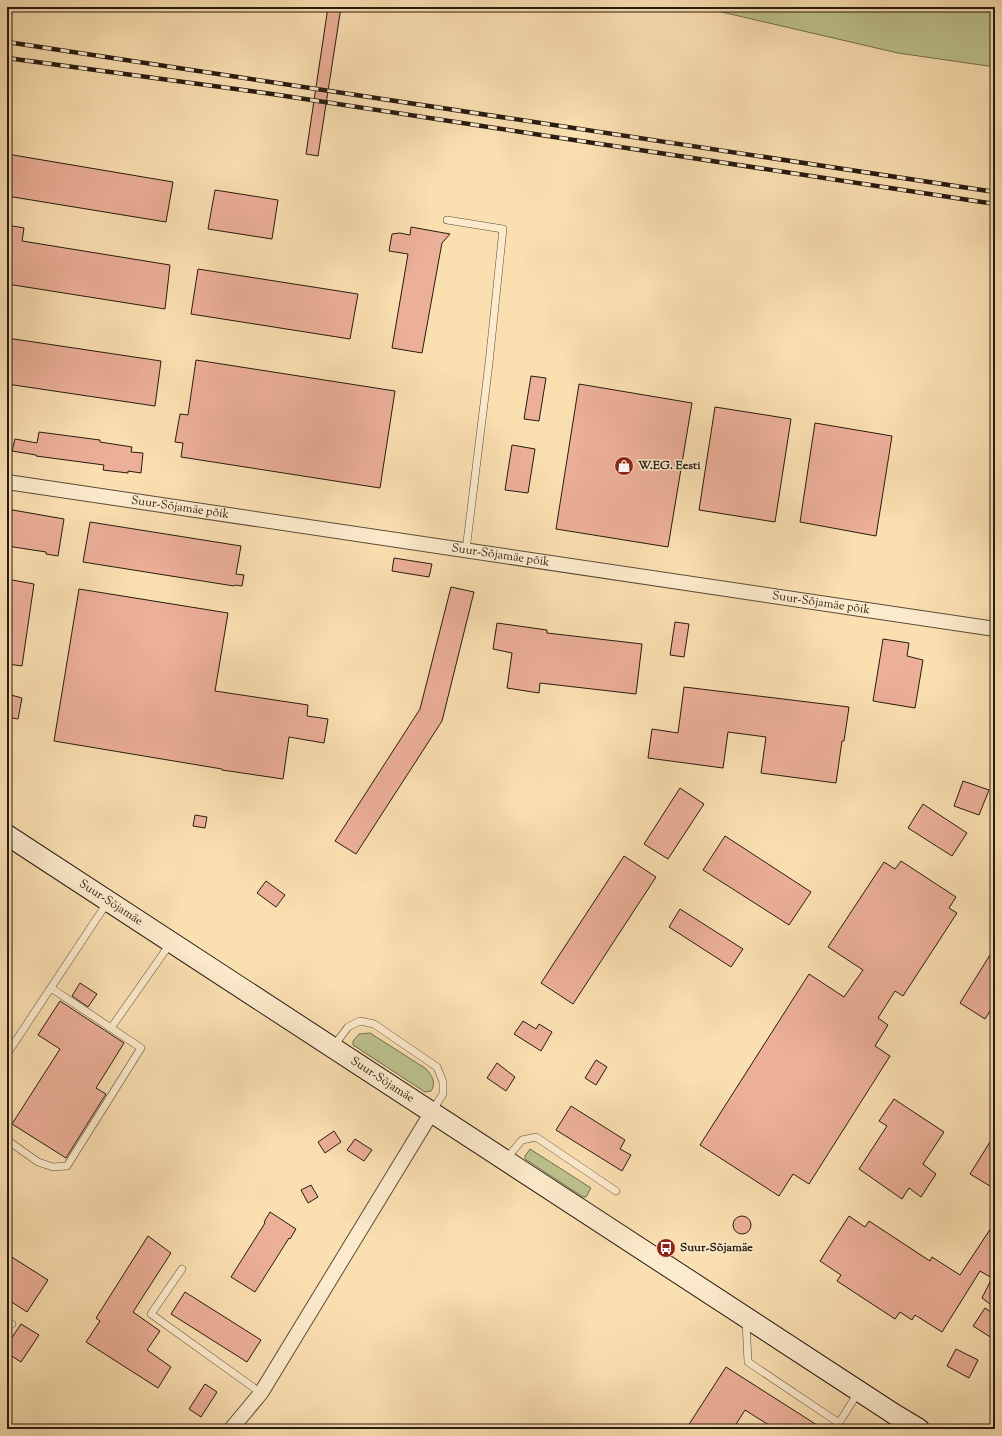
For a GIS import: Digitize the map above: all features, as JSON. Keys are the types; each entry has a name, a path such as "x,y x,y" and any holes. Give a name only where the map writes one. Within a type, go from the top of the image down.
{"main road":[{"name":"Suur-Sõjamäe","path":"7,835 746,1318 919,1429"}],"street":[{"name":"Suur-Sõjamäe põik","path":"7,482 995,629"},
{"path":"231,1429 261,1393 432,1112"}],"lane":[{"path":"447,220 503,229 489,363 466,550"},
{"path":"7,1054 108,901"},
{"path":"111,1028 172,942"},
{"path":"7,1140 38,1162 53,1167 66,1166 141,1048 51,988"},
{"path":"333,1047 348,1027 360,1021 374,1024 437,1067 443,1082 443,1094 432,1112"},
{"path":"505,1160 522,1140 536,1137 616,1191"},
{"path":"182,1269 152,1314 261,1393"},
{"path":"746,1318 748,1362 839,1423 859,1391"}],"green space":[{"path":"700,7 995,7 995,67 898,53"},
{"path":"370,1033 425,1068 433,1081 433,1088 431,1091 425,1092 353,1045 353,1041 359,1034"},
{"path":"530,1149 591,1188 586,1197 583,1197 525,1159 525,1156"}],"building":[{"path":"328,7 341,7 318,156 306,154"},
{"path":"7,154 173,182 166,222 7,196"},
{"path":"215,190 278,200 272,239 208,229"},
{"path":"7,225 24,228 22,241 170,265 165,309 7,284"},
{"path":"411,227 450,234 442,243 422,353 392,348 408,254 389,251 392,234 400,233 410,235"},
{"path":"198,269 358,294 350,339 191,314"},
{"path":"7,338 161,361 155,406 7,384"},
{"path":"196,360 395,391 380,488 181,457 183,443 175,442 180,414 188,415"},
{"path":"531,376 546,378 539,421 524,419"},
{"name":"W.EG. Eesti","path":"579,384 692,403 668,547 556,529"},
{"path":"715,407 791,419 775,522 699,510"},
{"path":"815,423 892,436 876,536 800,522"},
{"path":"39,432 100,440 100,442 132,447 131,452 143,453 141,473 103,470 104,465 36,456 12,451 15,439 37,443"},
{"path":"512,445 535,449 528,493 505,490"},
{"path":"7,509 64,519 58,556 46,554 46,552 7,546"},
{"path":"90,522 241,546 236,574 244,575 242,586 83,562"},
{"path":"394,558 432,564 429,577 392,571"},
{"path":"7,579 34,584 22,666 7,664"},
{"path":"451,587 474,592 442,721 356,854 335,841 420,709"},
{"path":"79,589 228,613 215,691 308,705 307,716 328,719 324,743 289,737 283,779 54,741"},
{"path":"675,622 689,624 684,657 670,655"},
{"path":"497,623 547,630 547,633 642,644 636,694 540,683 539,693 507,688 512,653 493,649"},
{"path":"883,639 909,643 907,656 923,660 915,708 873,701"},
{"path":"684,687 849,707 836,783 761,773 766,737 728,732 723,768 648,758 652,729 678,733"},
{"path":"11,695 22,698 18,719 7,717"},
{"path":"963,781 989,790 979,815 954,806"},
{"path":"680,788 704,804 668,859 644,844"},
{"path":"923,804 967,833 952,856 908,828"},
{"path":"195,815 207,817 205,828 193,826"},
{"path":"725,836 811,892 789,925 703,870"},
{"path":"624,856 656,877 573,1004 541,983"},
{"path":"901,861 956,897 949,908 957,913 903,996 895,991 878,1018 888,1025 875,1046 890,1056 809,1184 793,1174 779,1196 700,1145 809,974 844,997 863,970 828,947 884,862 895,869"},
{"path":"266,881 285,895 276,907 257,893"},
{"path":"680,909 743,949 731,967 669,927"},
{"path":"995,947 995,1003 985,1019 960,1003"},
{"path":"80,983 97,994 88,1007 72,996"},
{"path":"60,1001 124,1043 96,1088 106,1094 66,1158 12,1124 60,1049 38,1035"},
{"path":"523,1021 536,1029 539,1024 552,1032 541,1051 514,1034"},
{"path":"596,1060 607,1067 596,1085 585,1078"},
{"path":"497,1063 515,1077 506,1091 487,1078"},
{"path":"894,1099 944,1132 923,1164 936,1174 921,1197 909,1188 902,1199 859,1169 887,1126 879,1121"},
{"path":"571,1106 625,1140 620,1149 631,1155 622,1171 556,1130"},
{"path":"334,1131 341,1142 325,1153 318,1142"},
{"path":"995,1134 995,1189 970,1174"},
{"path":"355,1139 372,1150 364,1161 347,1150"},
{"path":"311,1185 318,1197 308,1203 301,1190"},
{"path":"270,1212 296,1229 255,1292 231,1277 265,1223 264,1222"},
{"path":"742,1216 748,1219 751,1225 748,1231 742,1234 736,1231 733,1225 736,1219"},
{"path":"849,1216 865,1227 869,1221 930,1261 932,1257 960,1275 995,1222 995,1297 990,1304 982,1298 992,1278 980,1271 942,1332 915,1315 912,1320 900,1312 895,1319 837,1281 841,1275 820,1261"},
{"path":"148,1236 171,1253 133,1312 160,1331 147,1350 171,1367 158,1388 86,1342 100,1321 96,1318"},
{"path":"7,1254 48,1280 27,1312 7,1299"},
{"path":"185,1292 261,1340 247,1362 171,1314"},
{"path":"985,1308 995,1315 995,1340 973,1326"},
{"path":"21,1324 39,1335 21,1362 7,1353 7,1345"},
{"path":"956,1349 978,1360 969,1378 947,1366"},
{"path":"726,1367 823,1429 775,1429 745,1410 733,1429 686,1429"},
{"path":"205,1384 217,1392 201,1417 189,1409"}],"railway":[{"path":"7,42 995,192"},
{"path":"7,58 272,94 995,204"}],"place":[{"name":"W.EG. Eesti","path":"624,466"},
{"name":"Suur-Sõjamäe","path":"666,1248"}]}
